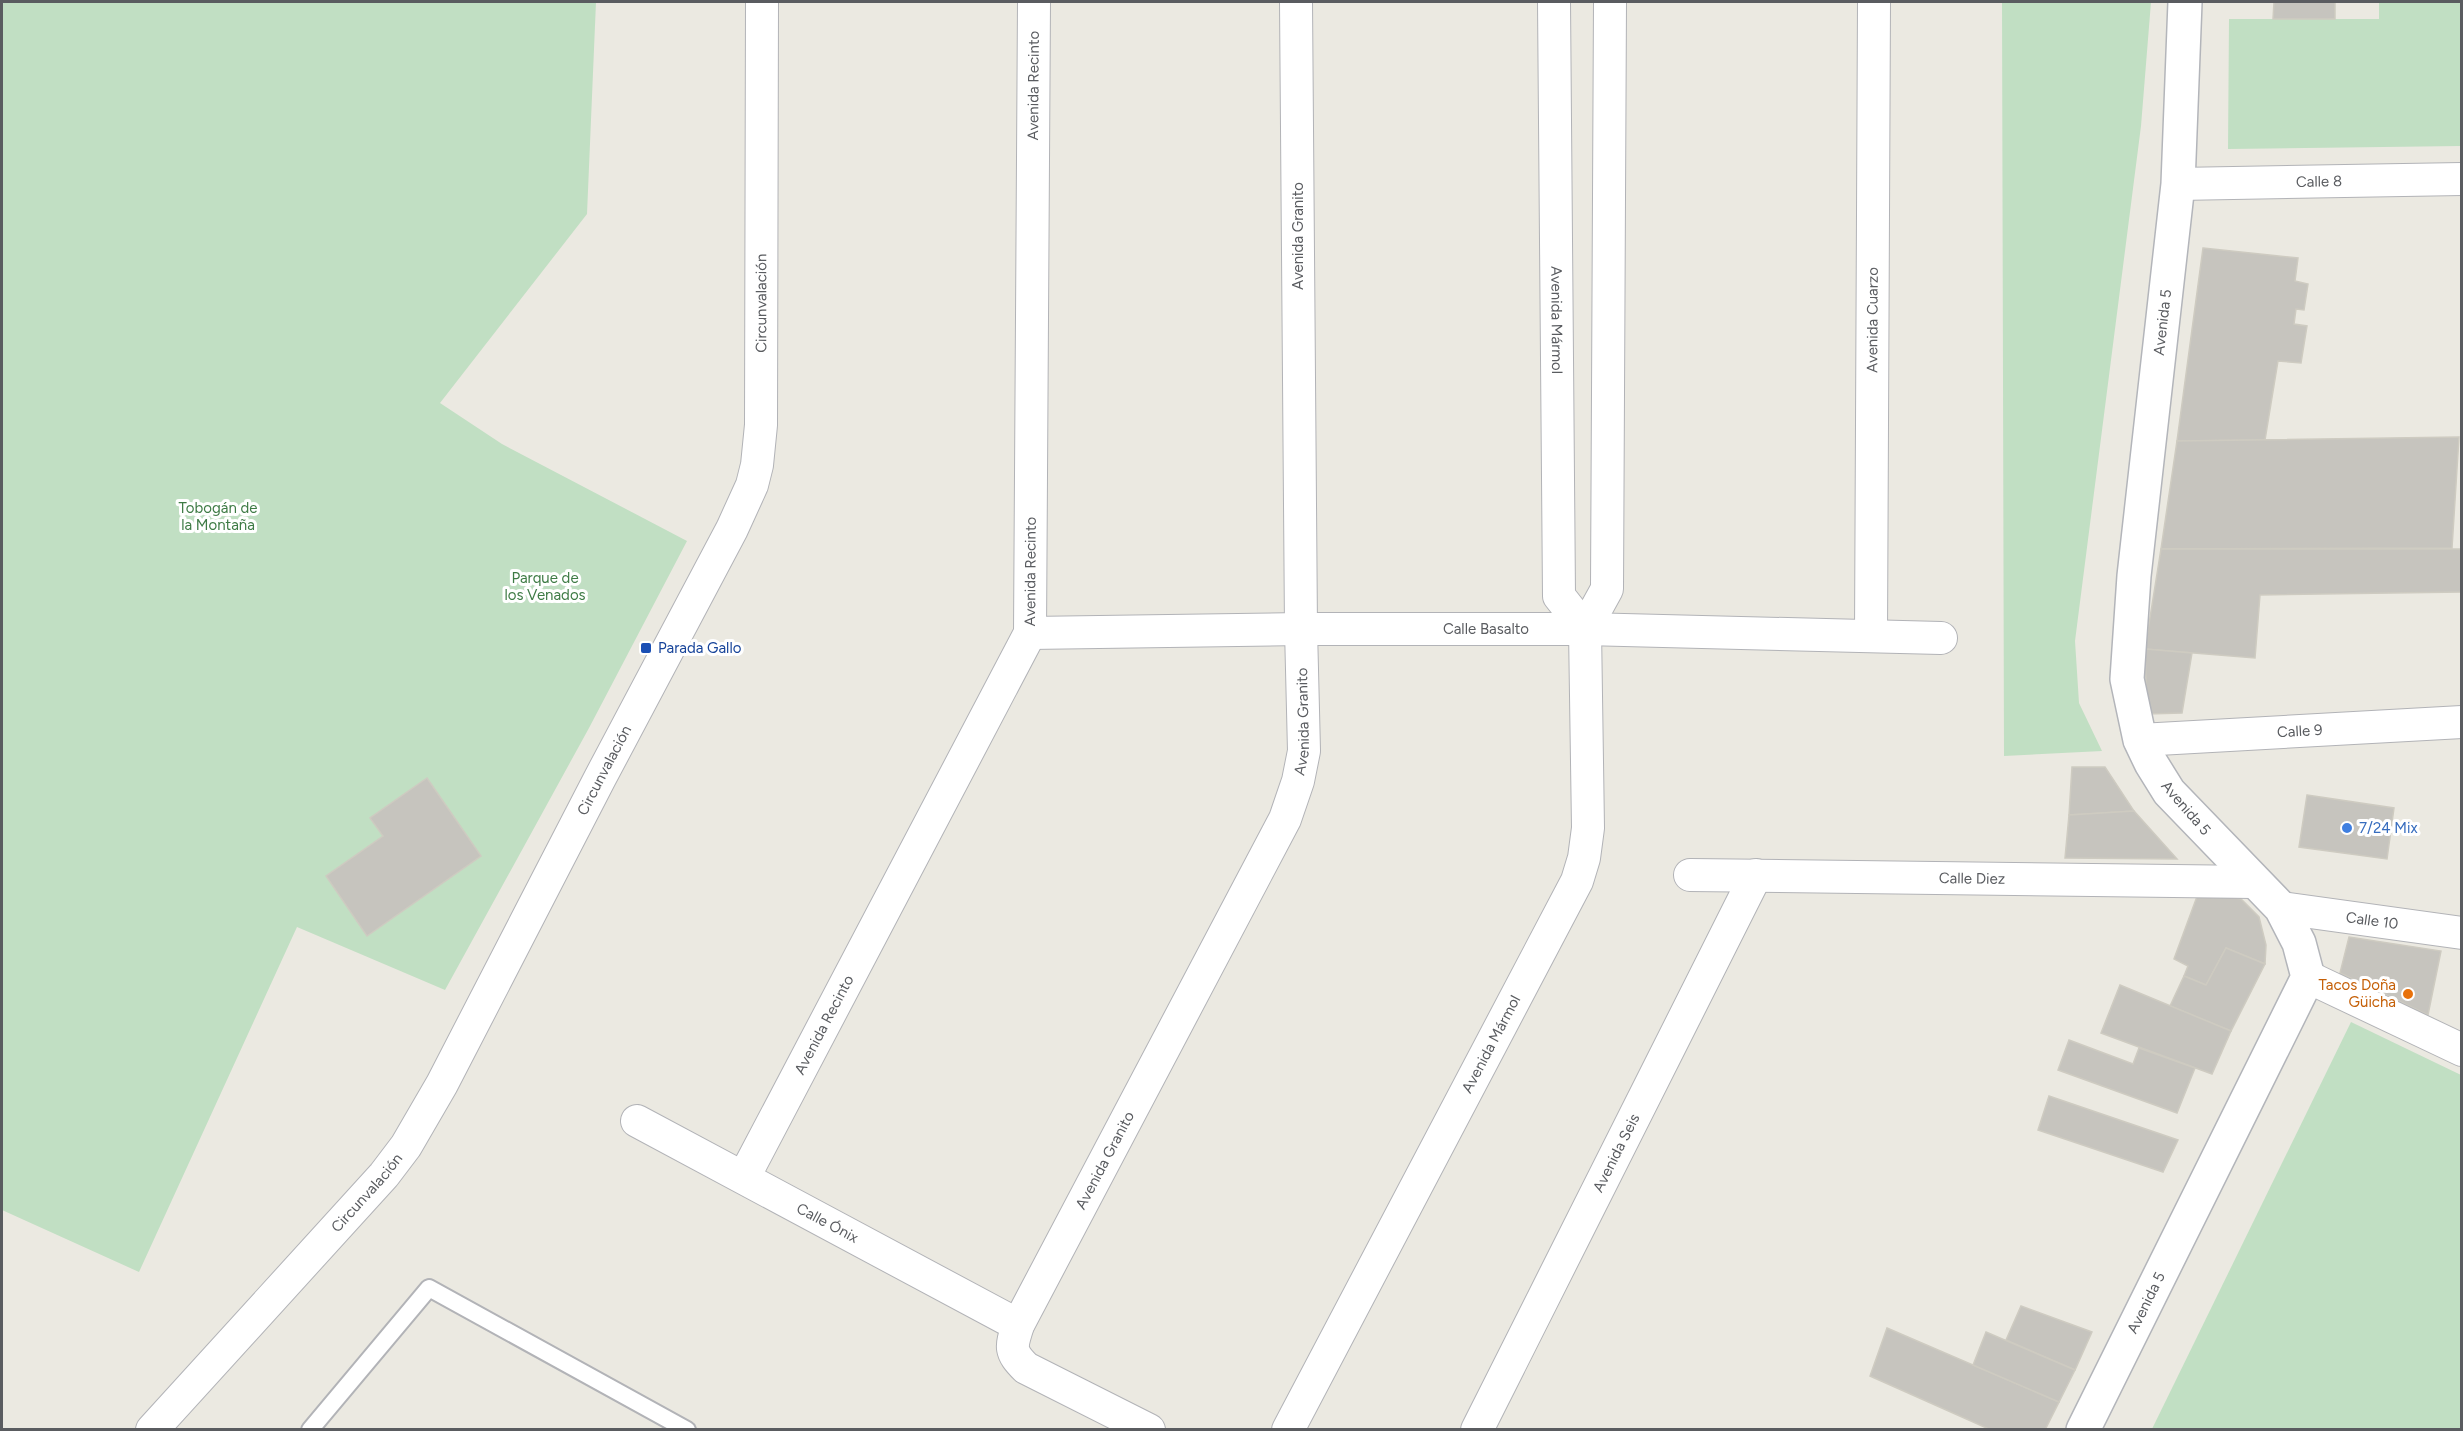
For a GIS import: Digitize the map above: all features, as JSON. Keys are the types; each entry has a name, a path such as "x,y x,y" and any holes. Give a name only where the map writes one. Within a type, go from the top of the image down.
{"main road":[{"name":"Avenida 5","path":"2083,1430 2308,977 2299,943 2281,908 2169,792 2151,763 2140,740 2127,679 2128,647 2178,184 2185,2"}],"street":[{"name":"Circunvalación","path":"152,1430 384,1175 406,1146 442,1084 594,788 727,540 752,485 758,465 761,425 762,2"},
{"name":"Avenida Recinto","path":"744,1177 1030,633 1034,2"},
{"name":"Avenida Granito","path":"1149,1430 1026,1368 1015,1357 1011,1344 1018,1326 1285,819 1304,751 1296,2"},
{"name":"Avenida Mármol","path":"1554,2 1559,596 1586,629"},
{"name":"Avenida Mármol","path":"1288,1430 1577,881 1584,858 1588,828 1586,629 1607,589 1610,2"},
{"name":"Avenida Cuarzo","path":"1871,636 1874,2"},
{"name":"Calle 8","path":"2178,184 2462,179"},
{"name":"Calle Basalto","path":"1030,633 1301,629 1586,629 1941,638"},
{"name":"Calle 9","path":"2140,740 2462,722"},
{"name":"Calle Diez","path":"1690,875 2254,882"},
{"name":"Avenida Seis","path":"1477,1430 1756,875"},
{"name":"Calle 10","path":"2281,908 2462,933"},
{"path":"2308,977 2462,1050"},
{"name":"Calle Ónix","path":"637,1121 1018,1326"}],"lane":[{"path":"310,1430 429,1288 687,1430"}],"green space":[{"name":"Tobogán de la Montaña","path":"2,2 596,2 587,214 440,403 502,444 687,541 589,728 445,990 297,927 139,1272 2,1210"},
{"path":"2002,2 2151,2 2141,126 2075,641 2079,703 2102,751 2004,756"},
{"path":"2379,2 2461,2 2461,146 2228,149 2229,19 2379,19"},
{"path":"2351,1022 2461,1075 2461,1429 2152,1429"}],"building":[{"path":"2274,2 2335,2 2335,19 2273,19"},
{"path":"2203,248 2298,258 2295,281 2308,284 2304,310 2296,309 2294,324 2307,326 2301,363 2278,361 2265,440 2177,441"},
{"path":"2459,437 2452,548 2161,549 2177,441"},
{"path":"2161,549 2462,549 2462,592 2260,595 2255,658 2145,649"},
{"path":"2145,649 2192,653 2182,713 2147,714"},
{"path":"2072,767 2105,767 2134,811 2069,815"},
{"path":"427,778 481,856 367,936 326,876 383,836 370,818"},
{"name":"7/24 Mix","path":"2307,795 2394,808 2387,859 2299,847"},
{"path":"2134,811 2177,859 2065,858 2069,815"},
{"path":"2199,891 2241,899 2259,917 2266,945 2265,964 2226,948 2206,985 2184,976 2188,966 2174,959"},
{"name":"Tacos Doña Güicha","path":"2349,937 2441,951 2428,1015 2340,973"},
{"path":"2226,948 2265,964 2231,1031 2170,1006 2184,976 2206,985"},
{"path":"2120,985 2231,1031 2212,1074 2101,1033"},
{"path":"2069,1040 2133,1064 2139,1048 2195,1068 2177,1113 2058,1070"},
{"path":"2049,1096 2178,1140 2163,1172 2038,1130"},
{"path":"2021,1306 2092,1332 2075,1370 2006,1340"},
{"path":"1887,1328 2059,1402 2045,1430 1991,1430 1870,1376"},
{"path":"1986,1332 2075,1370 2059,1402 1973,1365"}],"place":[{"name":"Parada Gallo","path":"646,648"},
{"name":"7/24 Mix","path":"2347,828"},
{"name":"Tacos Doña Güicha","path":"2408,994"}],"park label":[{"name":"Parque de los Venados","path":"545,586"}]}
